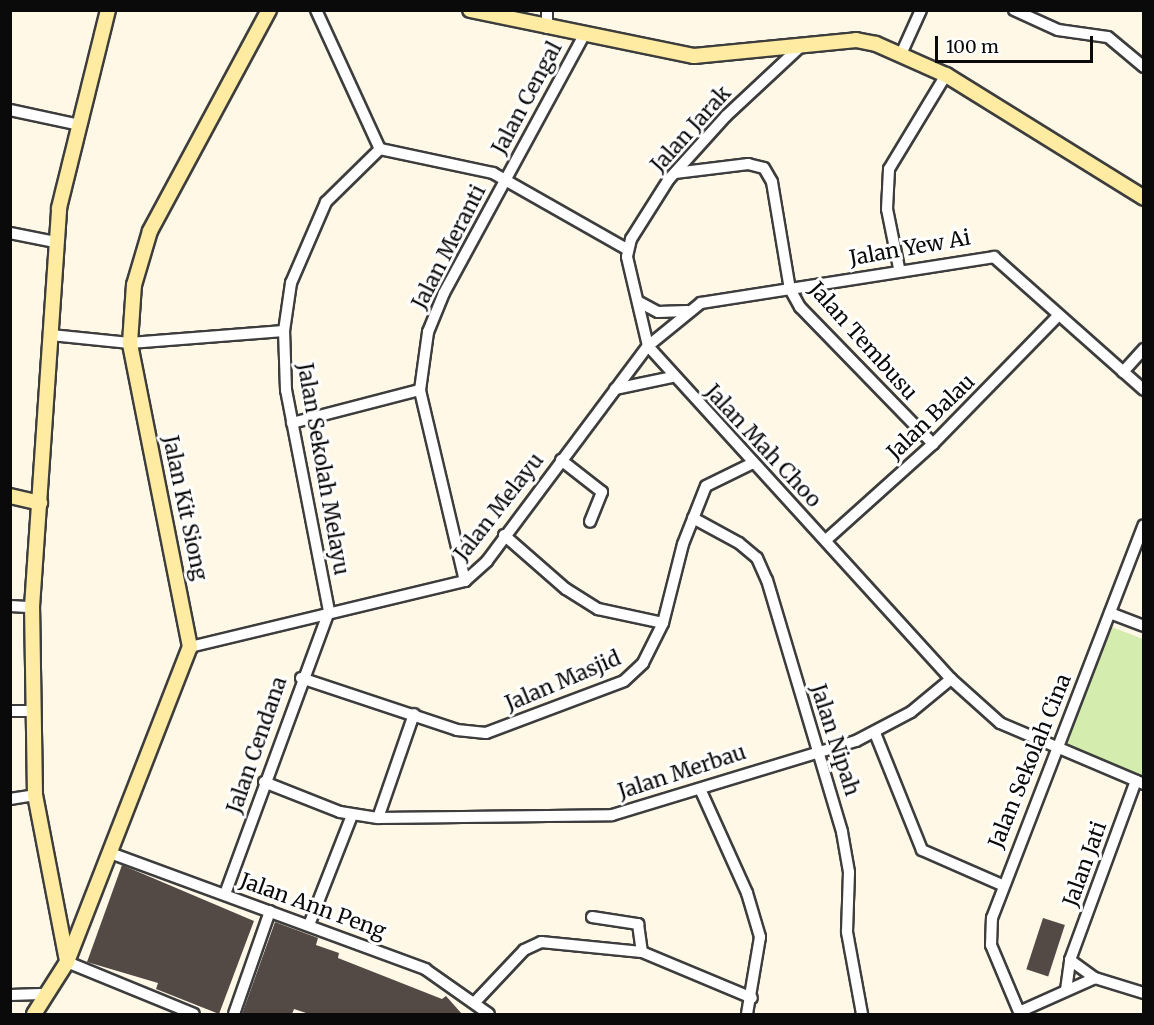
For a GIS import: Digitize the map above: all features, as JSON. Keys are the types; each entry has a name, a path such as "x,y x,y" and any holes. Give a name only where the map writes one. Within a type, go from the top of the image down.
{"street":[{"path":"68,962 35,795 30,711 32,607 51,335 55,242 108,10"},
{"name":"Jalan Kit Siong","path":"190,647 130,343 134,285 150,231 268,10"},
{"path":"316,10 380,150 506,178 627,249"},
{"path":"470,10 583,37 694,56 856,40 902,52 946,75 1143,198"},
{"path":"547,10 547,28"},
{"path":"902,52 921,10"},
{"path":"1014,10 1058,30 1108,37 1143,67"},
{"name":"Jalan Cengal","path":"506,178 583,37"},
{"name":"Jalan Jarak","path":"627,249 675,173 726,116 800,47"},
{"path":"899,268 887,209 889,169 946,75"},
{"path":"10,110 80,125"},
{"name":"Jalan Sekolah Melayu","path":"329,611 292,423 284,331 291,283 316,217 339,184 380,150"},
{"name":"Jalan Tembusu","path":"675,173 748,164 764,168 772,182 790,289 815,324 933,444"},
{"name":"Jalan Meranti","path":"465,581 420,390 436,312 506,178"},
{"path":"10,233 55,242"},
{"name":"Jalan Mah Choo","path":"627,249 648,346 672,377 751,464 826,540 951,679 1000,723 1054,750 1140,783"},
{"name":"Jalan Yew Ai","path":"648,346 687,311 709,301 790,289 899,268 994,257 1143,390"},
{"path":"639,302 658,312 687,311"},
{"name":"Jalan Balau","path":"826,540 933,444 1058,316"},
{"path":"51,335 130,343 284,331"},
{"name":"Jalan Melayu","path":"190,647 329,611 465,581 504,535 648,346"},
{"path":"1123,372 1143,349"},
{"path":"615,389 648,378 672,377"},
{"path":"292,423 420,390"},
{"path":"561,460 602,492 590,522"},
{"name":"Jalan Masjid","path":"301,678 473,733 498,729 624,681 647,657 663,623 693,518 713,479 751,464"},
{"path":"10,496 40,503"},
{"name":"Jalan Nipah","path":"693,518 757,558 819,753 849,872 848,932 862,1014"},
{"name":"Jalan Sekolah Cina","path":"1019,1013 990,936 1002,885 1143,525"},
{"path":"504,535 590,604 663,623"},
{"path":"10,606 32,607"},
{"name":"Jalan Cendana","path":"225,894 301,678 329,611"},
{"path":"1110,613 1143,626"},
{"path":"34,1014 68,962 113,854 190,647"},
{"name":"Jalan Merbau","path":"264,782 352,815 378,818 612,815 701,791 744,772 819,753 875,733 951,679"},
{"path":"10,711 30,711"},
{"path":"378,818 414,714"},
{"path":"875,733 922,850 1002,885"},
{"name":"Jalan Jati","path":"1066,990 1070,960 1140,783"},
{"path":"701,791 747,893 760,937 752,998 747,1014"},
{"path":"10,799 35,795"},
{"path":"309,925 352,815"},
{"name":"Jalan Ann Peng","path":"113,854 425,969 476,1001 489,1014"},
{"path":"234,1014 270,911"},
{"path":"592,917 638,924 642,952"},
{"path":"476,1001 532,943 642,952 752,998"},
{"path":"1070,960 1095,978 1143,993"},
{"path":"68,962 165,1004 194,1014"},
{"path":"1019,1013 1095,978"},
{"path":"10,995 48,994"},
{"path":"161,1014 165,1004"}],"green space":[{"path":"1104,624 1143,639 1143,785 1055,751"}],"building":[{"path":"122,865 254,921 219,1014 156,989 158,983 87,962"},
{"path":"1043,918 1065,925 1048,976 1026,969"},
{"path":"275,922 318,938 316,945 339,953 338,958 442,999 446,996 462,1014 309,1014 294,1009 292,1014 242,1014"}]}
